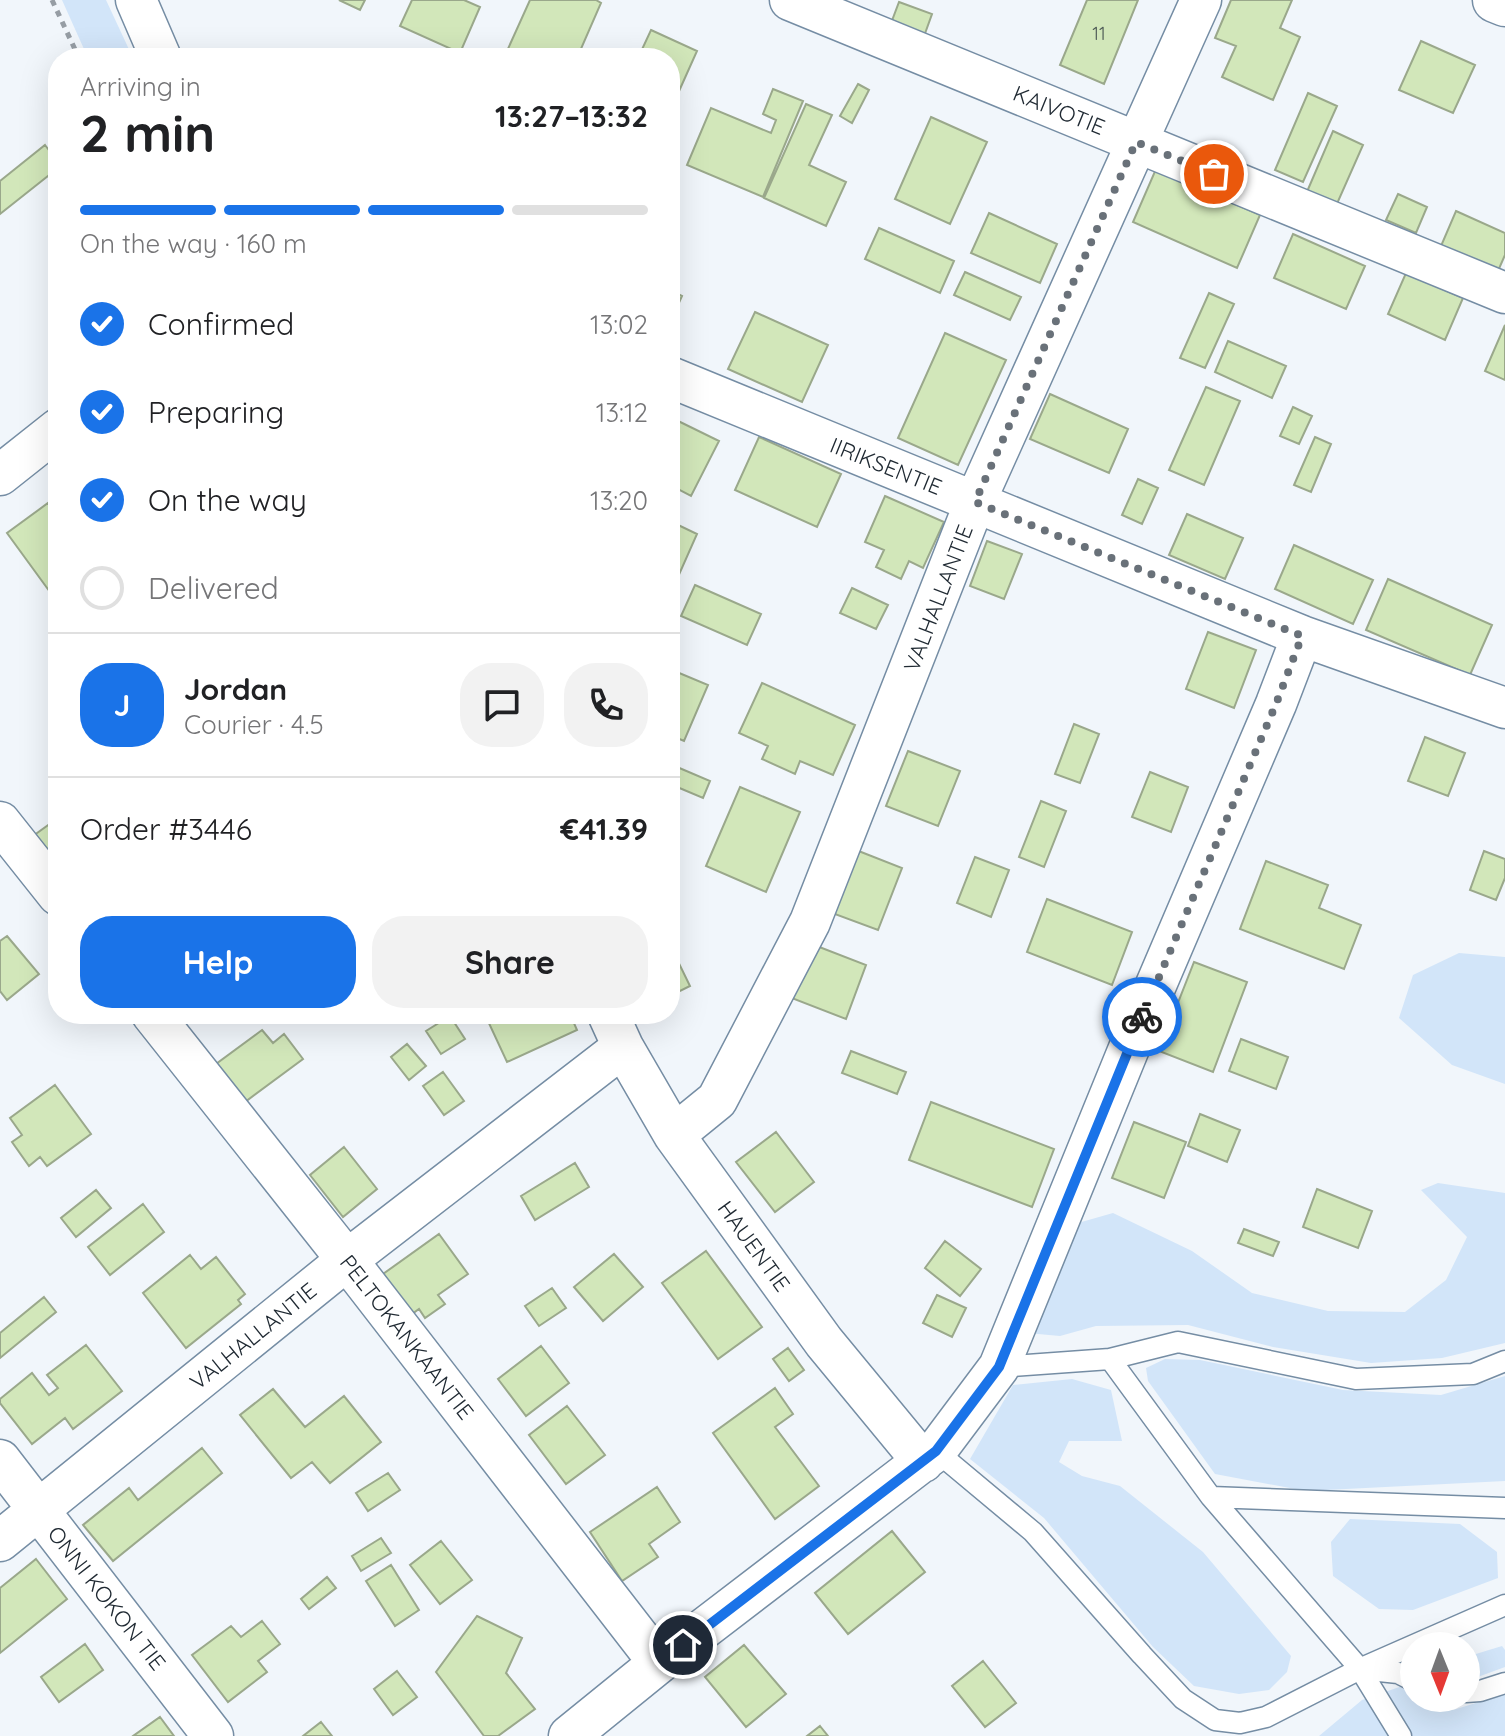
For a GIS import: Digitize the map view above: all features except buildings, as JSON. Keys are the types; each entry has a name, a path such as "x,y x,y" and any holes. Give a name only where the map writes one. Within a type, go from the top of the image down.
{"street":[{"path":"136,0 157,48"},
{"name":"KAIVOTIE","path":"790,0 1505,293"},
{"name":"VALHALLANTIE","path":"674,1135 717,1100 810,922 975,502 1201,0"},
{"path":"1495,0 1505,4"},
{"name":"IIRIKSENTIE","path":"680,381 1302,636 1505,708"},
{"path":"0,475 48,437"},
{"path":"569,1736 929,1456 999,1367 1302,636"},
{"path":"0,822 48,882"},
{"name":"PELTOKANKAANTIE","path":"160,1024 659,1663"},
{"name":"VALHALLANTIE","path":"0,1541 347,1260 616,1030"},
{"name":"HAUENTIE","path":"616,1030 674,1135 824,1342 929,1456"},
{"name":"ONNI KOKON TIE","path":"0,1460 213,1736"}],"lane":[{"path":"999,1367 1110,1359 1178,1342 1356,1379 1473,1374 1505,1361"},
{"path":"1110,1359 1211,1497 1360,1669 1401,1736"},
{"path":"929,1456 1033,1532 1183,1699 1215,1720 1240,1723 1266,1717 1360,1669 1505,1605"},
{"path":"1211,1497 1505,1508"},
{"path":"1360,1669 1400,1674"},
{"path":"1480,1691 1505,1683"}],"path":[{"path":"52,0 74,48"}],"shaded area":[{"path":"62,0 106,0 128,48 84,48"},
{"path":"1459,953 1505,957 1505,1084 1452,1065 1399,1018 1413,975"},
{"path":"1438,1183 1505,1193 1505,1343 1442,1358 1371,1363 1273,1347 1188,1325 1096,1326 1060,1336 1027,1333 1078,1223 1113,1213 1192,1251 1252,1293 1328,1311 1405,1312 1446,1280 1467,1237 1421,1190"},
{"path":"1165,1359 1200,1360 1343,1390 1441,1395 1505,1376 1505,1481 1306,1491 1215,1474 1148,1381 1146,1368"},
{"path":"1072,1379 1111,1390 1122,1441 1069,1441 1059,1462 1082,1476 1120,1486 1203,1552 1291,1656 1287,1672 1269,1690 1239,1694 1194,1686 1153,1647 1044,1518 970,1459 1013,1385"},
{"path":"1350,1519 1460,1524 1497,1552 1498,1578 1413,1610 1379,1609 1333,1576 1331,1542"},
{"path":"1502,1646 1505,1650 1505,1667 1480,1676 1480,1653"},
{"path":"1400,1687 1400,1712 1480,1712 1480,1702 1505,1694 1505,1736 1319,1736 1362,1700"}],"way so far":[{"path":"1142,1017 1302,636 975,502 1136,142 1214,174"}],"route":[{"path":"683,1645 936,1451 999,1367 1142,1017"}]}
